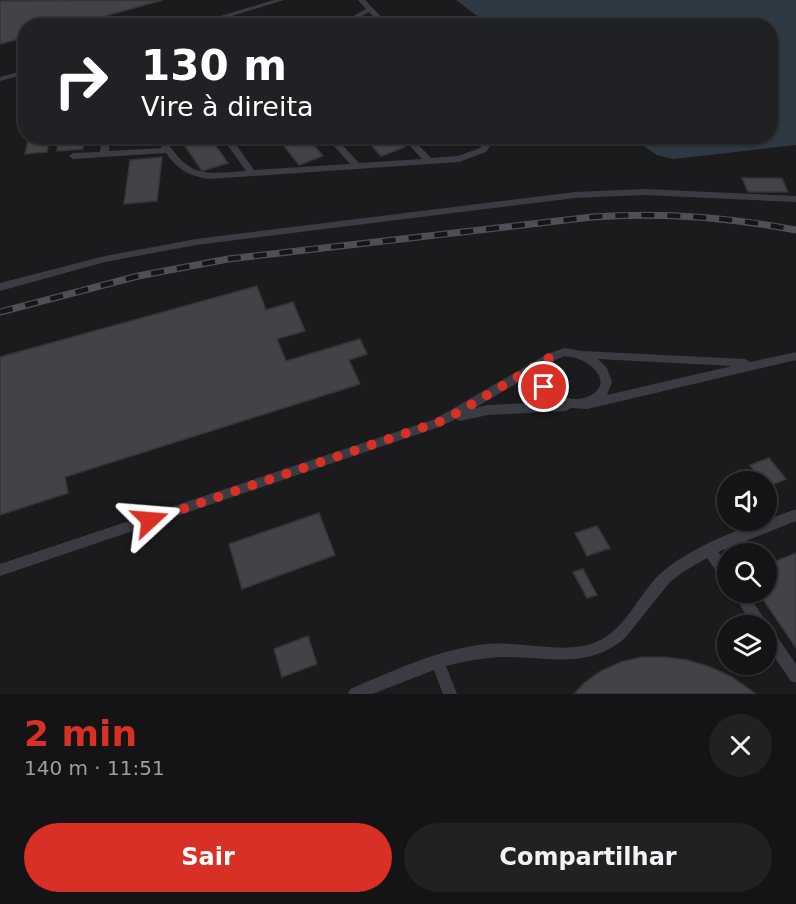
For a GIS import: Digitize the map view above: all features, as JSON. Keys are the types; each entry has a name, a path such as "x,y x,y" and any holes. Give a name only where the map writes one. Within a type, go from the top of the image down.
{"lane":[{"path":"218,18 281,0"},
{"path":"361,0 379,18"},
{"path":"354,18 370,9"},
{"path":"0,79 18,74"},
{"path":"104,154 105,144"},
{"path":"164,144 182,169 195,174 252,173 459,159 476,154 489,144"},
{"path":"231,144 252,173"},
{"path":"336,144 357,166"},
{"path":"413,144 429,161"},
{"path":"73,156 168,150"},
{"path":"0,287 97,261 185,244 568,196 645,192 796,199"},
{"path":"0,570 428,425 459,412 549,358 566,353 726,363 747,363 791,357"},
{"path":"549,358 541,371 544,387 557,400 582,405 602,396 607,381 605,373 594,360 575,353"},
{"path":"428,425 488,410 582,405 791,357"},
{"path":"355,694 437,661 491,651 532,650 569,654 600,648 623,631 641,604 665,578 692,558 796,515"},
{"path":"710,551 717,561"},
{"path":"777,649 796,676"},
{"path":"437,661 450,694"}],"shaded area":[{"path":"456,0 796,0 796,145 673,159 657,155 640,144 778,144 778,18 480,18"}],"building":[{"path":"163,0 98,18 18,18 18,39 0,44 0,1"},
{"path":"27,144 48,144 47,152 25,154"},
{"path":"58,144 84,144 83,149 57,151"},
{"path":"183,144 214,144 228,163 202,171"},
{"path":"282,144 313,144 323,156 299,165"},
{"path":"370,144 402,144 405,147 381,156"},
{"path":"162,157 157,201 124,204 130,160"},
{"path":"742,178 782,178 788,192 748,192"},
{"path":"257,286 266,310 293,302 305,331 277,339 286,361 360,339 367,354 349,360 360,384 65,477 68,493 0,515 0,357"},
{"path":"769,458 786,479 777,483 777,471 754,471 750,465"},
{"path":"319,513 335,555 242,589 229,544"},
{"path":"597,526 610,548 587,556 575,533"},
{"path":"796,553 796,648 777,620 777,615 774,615 765,603 777,603 777,561"},
{"path":"583,569 597,595 587,598 573,572"},
{"path":"308,636 317,664 282,677 274,649"},
{"path":"642,657 687,660 717,670 717,675 732,677 756,694 574,694 584,683 601,671 621,662"}],"railway":[{"path":"0,312 138,276 228,259 592,217 643,215 694,217 796,230"}],"route":[{"path":"150,520 439,422 549,358 541,371 544,387"}]}
